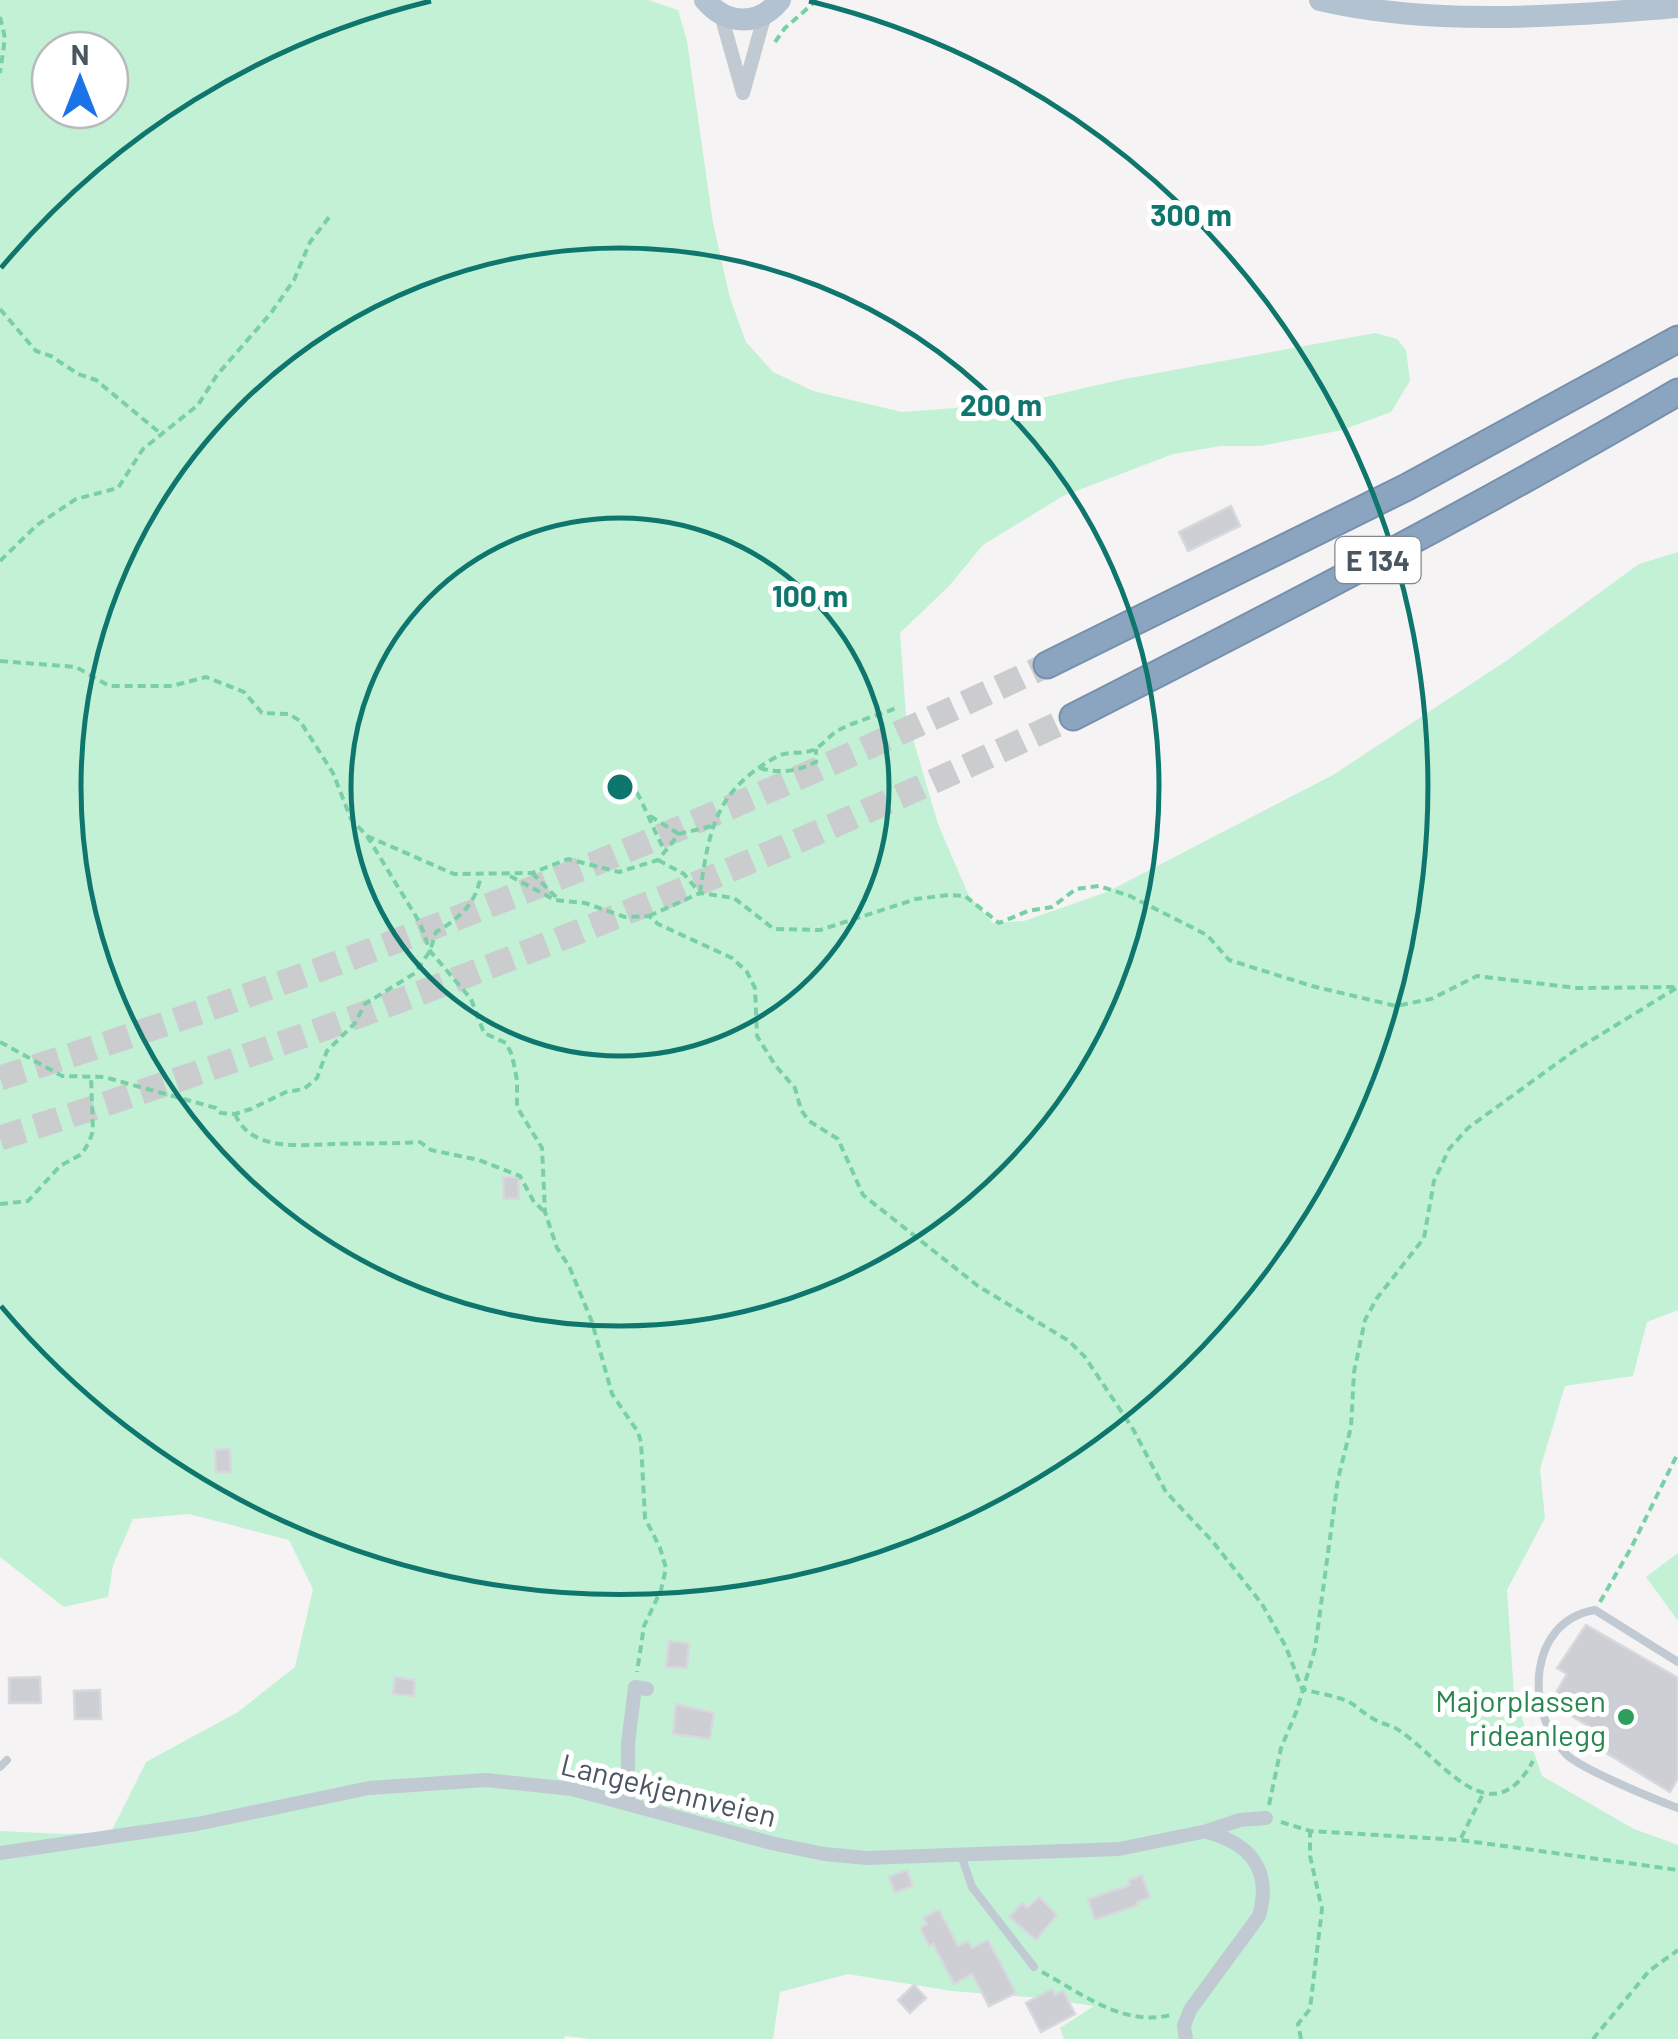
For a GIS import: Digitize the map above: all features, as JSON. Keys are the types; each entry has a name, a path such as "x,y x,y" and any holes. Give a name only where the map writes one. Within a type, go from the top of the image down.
{"highway":[{"name":"E 134","path":"1048,665 1408,487 1678,339"},
{"name":"E 134","path":"1073,718 1554,465 1678,392"}],"main road":[{"path":"1320,0 1371,10 1457,15 1678,7"},
{"path":"713,8 743,20 773,7"}],"street":[{"path":"713,8 742,93 773,7"},
{"path":"628,1802 628,1744 641,1688"},
{"name":"Langekjennveien","path":"0,1852 147,1832 387,1786 486,1780 572,1788 824,1854 902,1858 1119,1850 1206,1832 1240,1820 1266,1818"},
{"path":"1186,2039 1184,2026 1190,2010 1259,1916 1264,1901 1259,1869 1248,1852 1235,1841 1206,1832"}],"lane":[{"path":"1678,1662 1594,1610 1575,1613 1555,1630 1540,1660 1538,1695 1548,1726 1567,1756 1678,1808"},
{"path":"962,1855 972,1887 1034,1967"}],"path":[{"path":"774,45 785,28 817,0"},
{"path":"0,17 4,38 0,73"},
{"path":"0,561 37,525 76,498 118,488 143,449 198,405 218,374 272,313 294,280 310,242 330,216"},
{"path":"0,310 36,352 96,380 160,433"},
{"path":"0,661 76,667 110,686 172,686 206,677 223,682 244,692 262,712 289,714 300,721 333,773 351,820 368,836 454,874 532,873 568,858 619,872 658,860 680,834 712,826"},
{"path":"700,893 707,841 722,804 760,768 790,751 816,748 837,731 896,708"},
{"path":"760,768 800,769 816,762 816,748"},
{"path":"630,781 665,851"},
{"path":"650,816 680,834"},
{"path":"368,836 420,923 430,951 471,999 484,1033 506,1043 512,1055 518,1080 517,1107 542,1148 545,1212 557,1248 569,1266 592,1322 612,1394 638,1432 645,1518 666,1568 661,1590 644,1626 641,1688"},
{"path":"658,860 684,874 700,893"},
{"path":"532,873 559,900"},
{"path":"0,1042 62,1076 104,1077 216,1108 221,1113 236,1114 286,1092 304,1089 317,1078 327,1051 355,1023 365,1004 415,974 430,951 436,932 460,919 479,890 480,874"},
{"path":"510,876 559,900 585,903 625,917 648,916 700,893 734,898 774,929 820,930 916,899 948,895 965,896 1000,923 1028,911 1052,908 1076,889 1099,886 1130,896 1207,935 1228,960 1396,1006 1431,999 1477,976 1577,988 1678,987"},
{"path":"648,916 732,958 746,972 755,988 757,1036 794,1088 801,1110 838,1139 863,1195 978,1286 1068,1340 1085,1357 1133,1429 1166,1492 1213,1542 1262,1604 1286,1646 1302,1690"},
{"path":"1678,987 1574,1051 1468,1128 1449,1150 1434,1181 1424,1238 1377,1298 1365,1320 1354,1372 1351,1427 1338,1479 1318,1631 1282,1748 1266,1818 1310,1830 1460,1840 1678,1870"},
{"path":"0,1204 28,1201 60,1166 82,1154 93,1132 91,1076"},
{"path":"236,1114 240,1127 271,1143 297,1148 420,1142 431,1150 479,1160 520,1176 534,1202 545,1212"},
{"path":"1594,1610 1631,1548 1678,1453"},
{"path":"1302,1690 1349,1702 1374,1720 1398,1729 1442,1770 1483,1794 1497,1796 1509,1790 1524,1778 1533,1762"},
{"path":"1460,1840 1483,1794"},
{"path":"1301,2039 1298,2024 1310,2008 1322,1908 1310,1856 1310,1830"},
{"path":"1593,2039 1649,1971 1678,1950"},
{"path":"1034,1967 1116,2012 1138,2019 1190,2010"}],"green space":[{"path":"0,0 648,0 678,10 687,41 713,223 730,298 746,342 773,372 813,391 902,412 1020,403 1119,380 1375,333 1397,339 1406,350 1410,381 1391,412 1342,430 1261,446 1221,446 1173,454 1063,496 983,545 949,586 900,633 906,715 938,824 969,896 993,923 1024,921 1107,892 1333,775 1509,659 1639,564 1678,552 1678,1310 1647,1322 1633,1376 1565,1386 1540,1469 1545,1518 1507,1590 1514,1695 1542,1776 1634,1829 1678,1845 1678,2039 1064,2039 1060,2028 1094,2006 952,1991 848,1974 780,1992 773,2039 0,2039 0,1831 111,1832 146,1762 238,1712 295,1667 313,1589 289,1540 189,1514 133,1519 113,1565 108,1597 64,1607 0,1557"},
{"path":"1678,1553 1678,1621 1646,1577"}],"building":[{"path":"1231,506 1240,526 1188,551 1179,532"},
{"path":"503,1177 519,1177 519,1199 504,1199"},
{"path":"230,1449 231,1472 216,1472 215,1450"},
{"name":"Majorplassen rideanlegg","path":"1586,1625 1678,1678 1678,1778 1670,1792 1590,1743 1597,1731 1550,1703 1567,1674 1557,1668"},
{"path":"669,1641 689,1643 687,1668 666,1667"},
{"path":"40,1677 41,1703 9,1703 9,1678"},
{"path":"395,1677 415,1680 414,1696 393,1694"},
{"path":"100,1690 101,1719 75,1719 74,1691"},
{"path":"676,1704 714,1713 710,1739 673,1734"},
{"path":"907,1870 913,1886 895,1893 889,1877"},
{"path":"1142,1875 1150,1897 1095,1920 1088,1899 1130,1885 1128,1880"},
{"path":"1039,1897 1057,1915 1036,1940 1009,1917 1022,1903 1027,1908"},
{"path":"939,1910 958,1946 968,1941 972,1948 988,1940 1016,1993 989,2006 972,1974 954,1984 920,1928 927,1924 923,1918"},
{"path":"914,1985 926,1998 910,2013 898,2000"},
{"path":"1052,1989 1055,1995 1063,1991 1075,2014 1041,2032 1026,2003"}],"tunnel":[{"path":"0,1078 267,988 531,889 790,781 1047,665"},
{"path":"0,1138 274,1046 544,946 810,836 1073,717"}],"place":[{"name":"Majorplassen rideanlegg","path":"1626,1717"}]}
